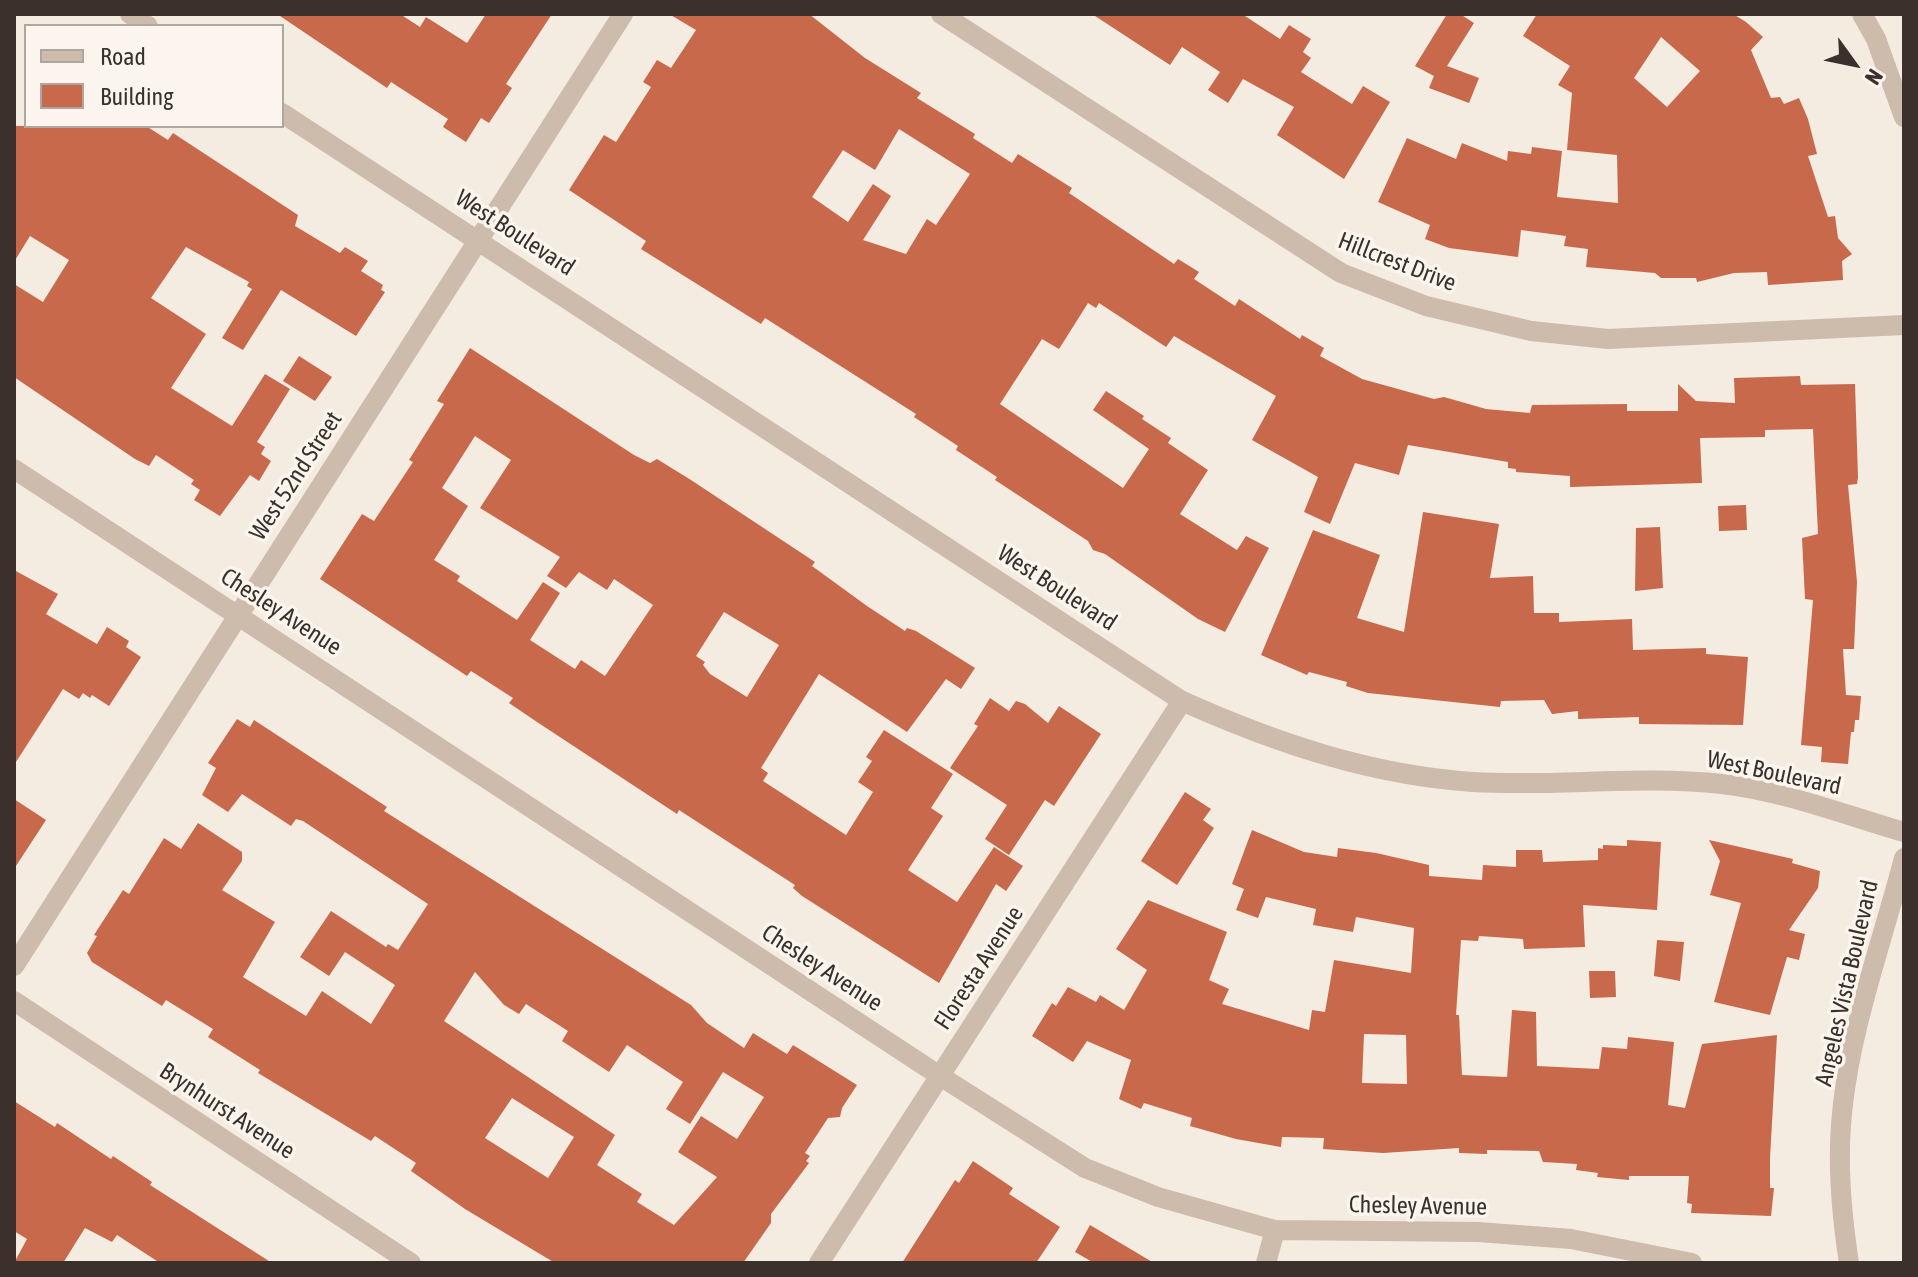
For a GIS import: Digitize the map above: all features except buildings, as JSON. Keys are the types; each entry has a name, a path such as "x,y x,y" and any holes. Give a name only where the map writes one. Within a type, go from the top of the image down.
{"street":[{"name":"West 52nd Street","path":"14,966 623,14"},
{"name":"Hillcrest Drive","path":"941,14 1341,273 1426,306 1531,331 1608,339 1904,325"},
{"path":"1862,14 1876,39 1904,117"},
{"name":"West Boulevard","path":"284,114 1182,701 1252,732 1336,760 1400,773 1474,782 1667,779 1727,784 1904,832"},
{"name":"Chesley Avenue","path":"14,469 1085,1168 1158,1197 1275,1230 1478,1232 1571,1239 1692,1263"},
{"name":"Floresta Avenue","path":"819,1263 1182,701"},
{"name":"Angeles Vista Boulevard","path":"1849,1263 1842,1217 1840,1144 1848,1078 1904,858"},
{"name":"Brynhurst Avenue","path":"14,1001 411,1263"},
{"path":"1266,1263 1275,1230"}]}
